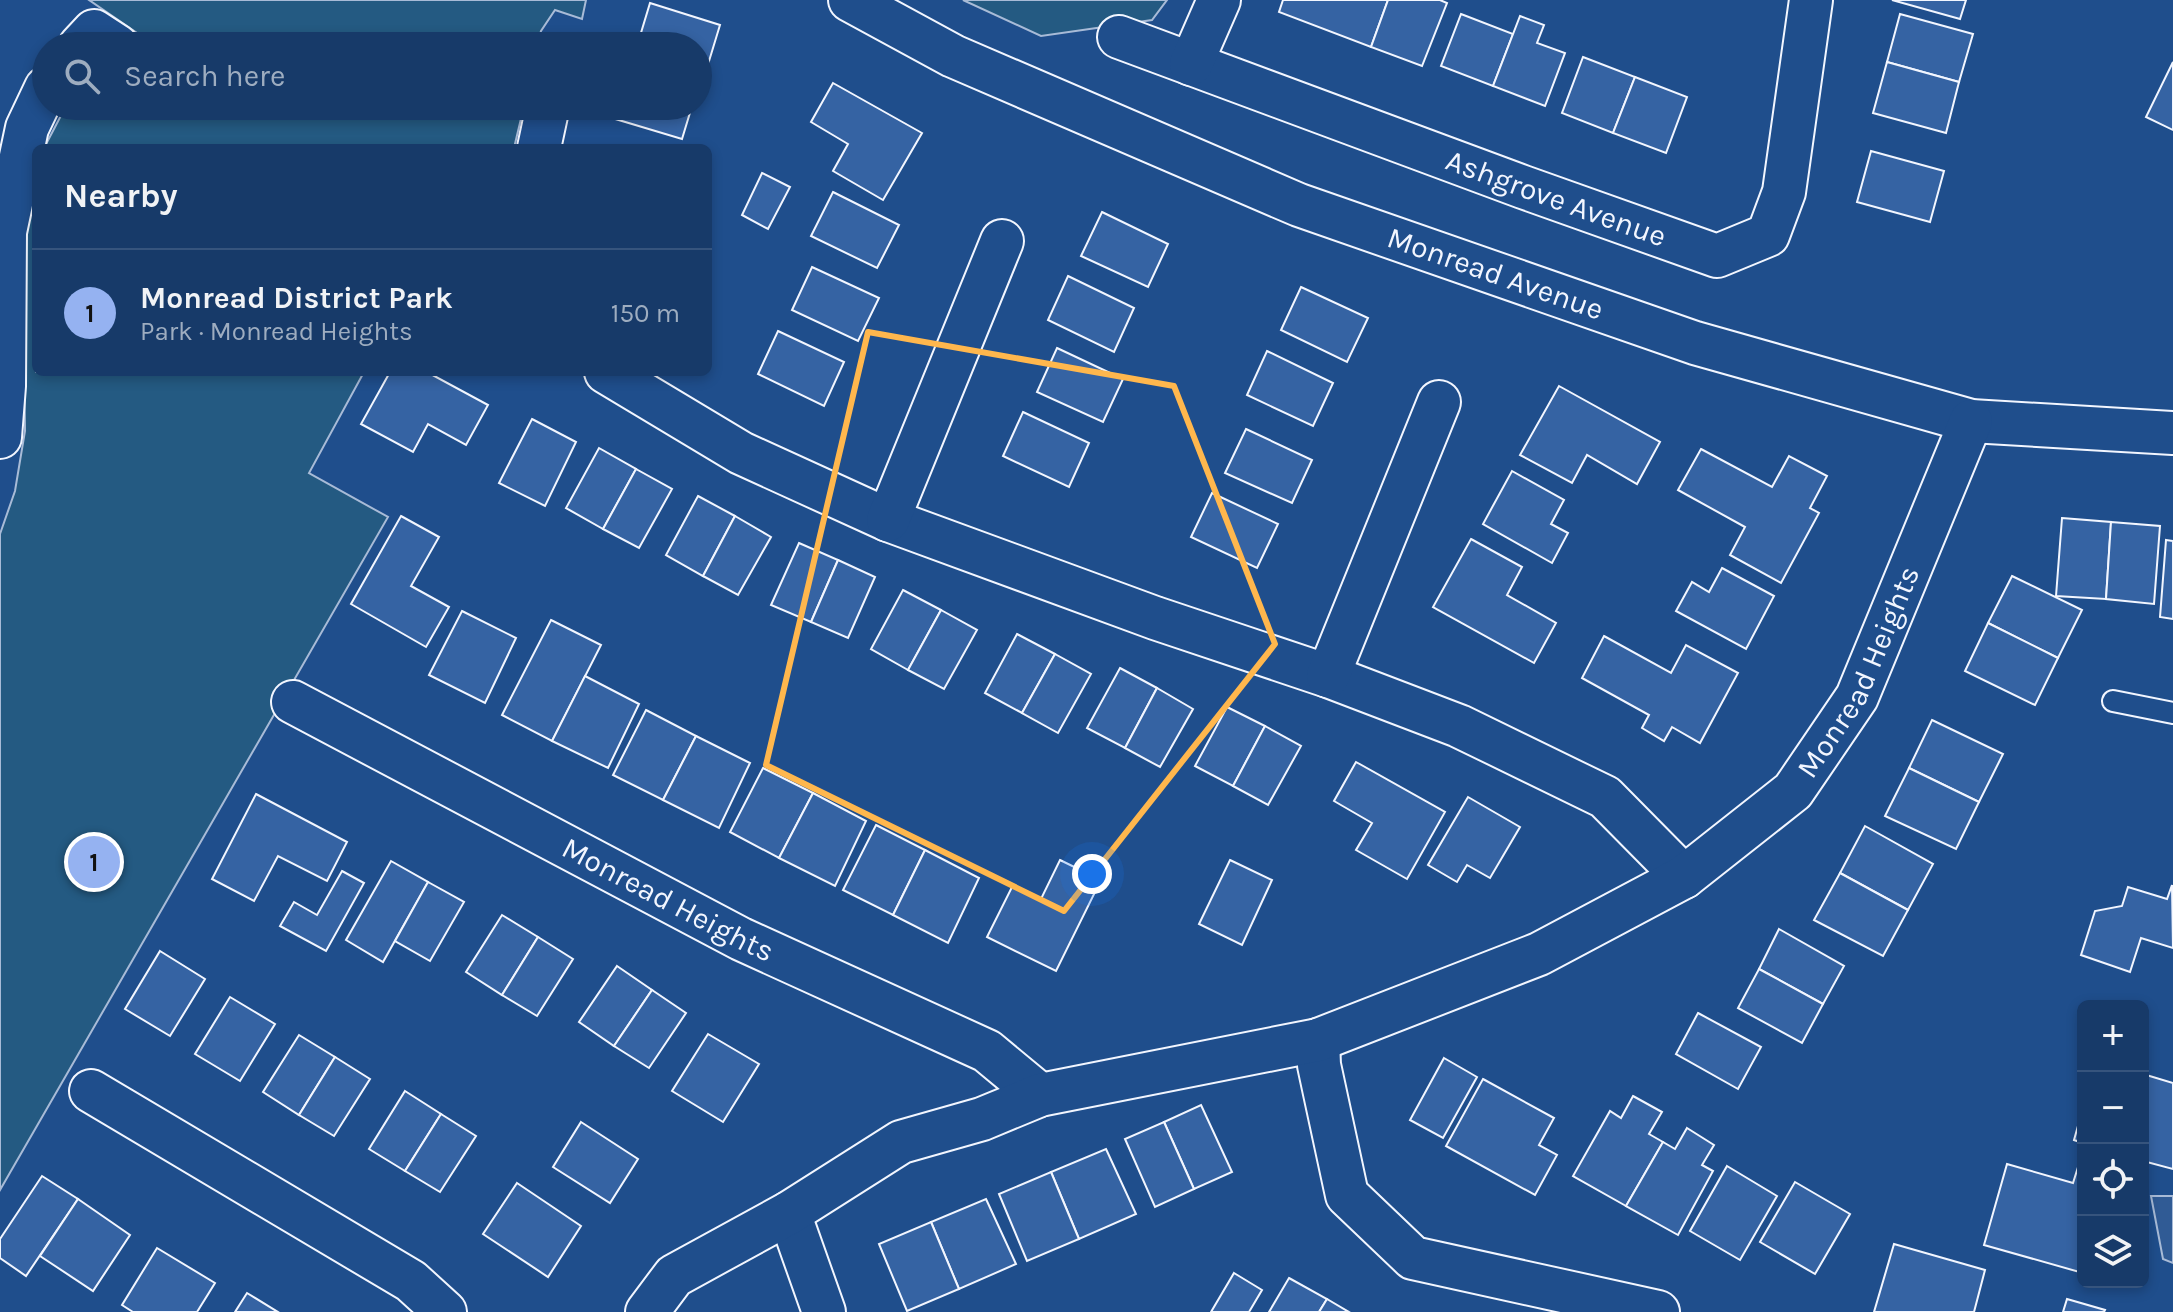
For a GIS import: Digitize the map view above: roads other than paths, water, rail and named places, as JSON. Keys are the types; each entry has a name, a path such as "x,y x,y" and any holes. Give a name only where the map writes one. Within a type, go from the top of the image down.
{"street":[{"name":"Monread Avenue","path":"850,0 953,56 1299,205 1695,343 1971,421 2173,433"},
{"path":"1191,64 1219,0"},
{"name":"Ashgrove Avenue","path":"1119,37 1717,256 1768,235 1784,192 1811,0"},
{"path":"0,437 4,386 5,232 27,128 32,117"},
{"path":"540,144 545,120"},
{"path":"888,520 1002,241"},
{"path":"613,376 741,453 888,520 1155,618 1328,676 1459,726 1605,797 1684,877"},
{"path":"1328,676 1439,402"},
{"name":"Monread Heights","path":"647,1312 674,1276 789,1213 901,1142 982,1119 1040,1095 1318,1040 1539,954 1684,877 1793,791 1857,697 1971,421"},
{"name":"Monread Heights","path":"293,702 741,939 987,1051 1040,1095"},
{"path":"1318,1040 1319,1065 1347,1195 1413,1258 1658,1312"},
{"path":"91,1091 411,1281 445,1312"},
{"path":"789,1213 824,1312"}],"lane":[{"path":"2113,701 2173,713"}],"place":[{"name":"Monread District Park","path":"94,862"}]}
